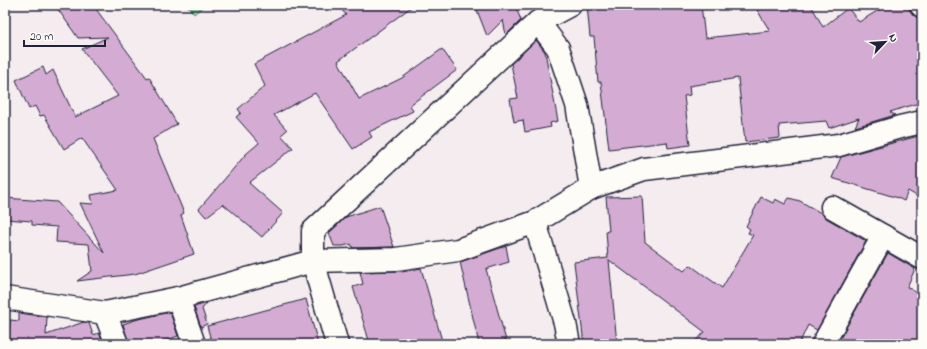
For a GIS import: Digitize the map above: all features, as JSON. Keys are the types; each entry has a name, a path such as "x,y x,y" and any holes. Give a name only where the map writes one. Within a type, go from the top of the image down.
{"street":[{"path":"337,344 313,261 313,231 538,22 570,5"},
{"path":"538,22 558,48 577,105 591,188"},
{"path":"5,298 105,313 178,298 313,261 396,259 458,250 535,222 591,188 644,169 839,145 922,122"},
{"path":"832,207 922,258"},
{"path":"535,222 565,323 569,344"},
{"path":"823,344 883,236"},
{"path":"178,298 194,344"},
{"path":"105,313 117,344"}],"green space":[{"path":"187,5 205,5 194,14"}],"building":[{"path":"55,5 93,5 147,78 149,77 177,124 153,139 184,213 181,215 194,254 135,274 77,281 92,271 89,244 56,242 57,227 32,225 32,221 5,219 5,198 57,202 104,253 80,203 93,204 91,195 118,190 82,138 64,149 44,115 40,116 35,106 29,109 16,80 43,67 46,75 53,70 75,117 118,96 82,49 108,37 78,38"},
{"path":"338,5 414,5 338,61 359,99 402,78 442,49 457,70 410,105 413,111 369,132 372,137 353,149 315,93 274,115 287,130 281,135 293,148 249,183 283,213 262,237 223,204 206,217 199,209 246,154 259,143 236,117 241,113 238,109 265,86 254,64 346,15"},
{"path":"475,5 519,5 516,8 521,20 506,35 503,20 487,36"},
{"path":"587,5 701,5 705,38 770,31 754,5 811,5 823,27 848,8 859,22 887,5 909,5 909,9 913,15 918,18 922,18 922,102 890,112 895,115 855,127 859,118 829,128 826,121 779,125 780,138 745,142 738,78 689,86 690,95 684,96 690,145 668,148 667,142 609,149 601,82 598,82 594,37 590,37"},
{"path":"536,40 545,52 558,121 550,123 551,127 525,132 523,120 514,122 510,99 518,98 511,64"},
{"path":"922,135 922,199 908,191 904,201 832,178 841,157"},
{"path":"642,196 645,242 684,271 690,265 722,288 753,235 748,233 750,229 746,226 761,197 773,203 775,199 785,204 789,198 800,201 866,241 817,330 808,325 799,344 692,344 705,332 609,260 617,344 584,344 574,262 608,258 606,231 609,231 606,197"},
{"path":"380,206 394,247 353,248 351,244 334,246 329,233 346,217"},
{"path":"506,246 509,262 486,269 507,344 479,344 460,262"},
{"path":"888,253 915,269 907,287 922,296 922,344 841,344 838,342"},
{"path":"421,268 443,344 370,344 353,287 363,284 360,272 402,272"},
{"path":"306,299 318,344 212,344 207,326"},
{"path":"207,303 202,309 207,324 201,327 194,307"},
{"path":"170,312 178,336 156,344 129,344 123,324"},
{"path":"19,313 47,317 46,335 84,322 89,323 93,335 99,333 104,344 8,344 10,320 19,321"}]}
